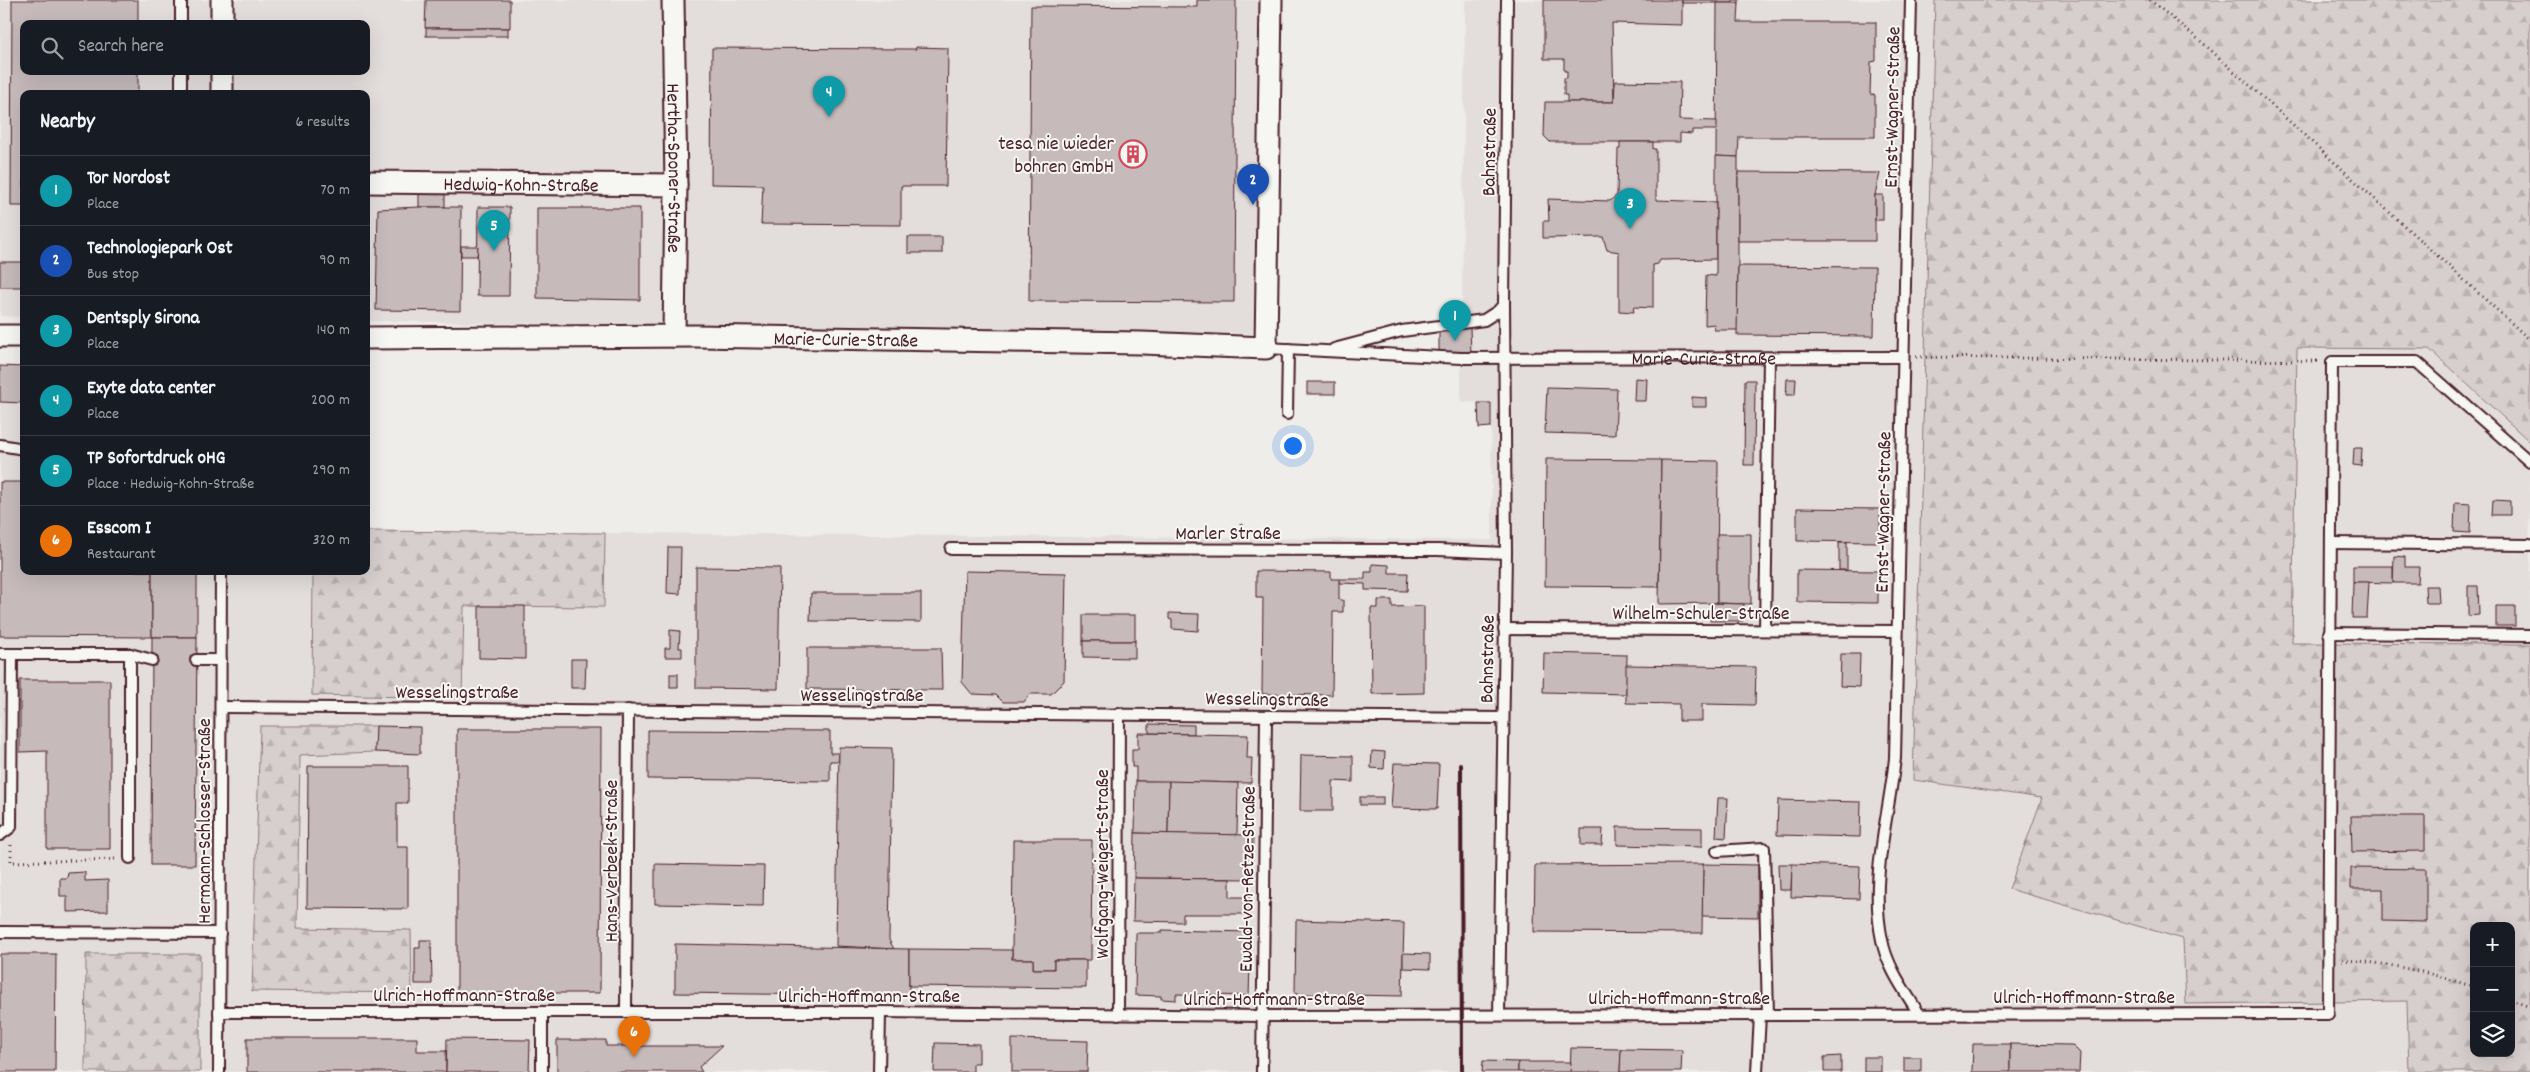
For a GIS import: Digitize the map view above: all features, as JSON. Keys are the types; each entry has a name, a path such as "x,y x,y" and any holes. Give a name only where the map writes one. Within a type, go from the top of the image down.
{"street":[{"path":"222,0 222,20"},
{"name":"Hertha-Sponer-Straße","path":"673,0 676,185 674,336"},
{"path":"1266,348 1271,0"},
{"path":"222,75 222,90"},
{"name":"Hedwig-Kohn-Straße","path":"370,182 676,185"},
{"path":"0,336 20,336"},
{"name":"Marie-Curie-Straße","path":"370,338 674,336 1142,343 1266,348"}],"lane":[{"path":"181,0 181,20"},
{"name":"Bahnstraße","path":"1499,1015 1506,553 1504,304 1507,0"},
{"name":"Ernst-Wagner-Straße","path":"1912,0 1895,758 1882,842 1878,913 1882,941 1898,979 1919,1014"},
{"path":"181,75 181,90"},
{"path":"1327,352 1402,331 1484,320 1498,311 1504,304"},
{"name":"Marie-Curie-Straße","path":"1266,348 1504,359 1903,357"},
{"path":"1287,414 1288,349"},
{"path":"1765,630 1769,358"},
{"path":"2329,959 2329,634 2332,362 2416,362 2530,462"},
{"path":"0,445 20,448"},
{"path":"2331,543 2530,544"},
{"name":"Marler Straße","path":"950,549 1438,550 1506,553"},
{"name":"Hermann-Schlosser-Straße","path":"219,1072 221,575"},
{"name":"Wilhelm-Schuler-Straße","path":"1504,628 1897,631"},
{"path":"2329,634 2530,635"},
{"path":"0,654 130,654 152,660"},
{"path":"0,835 11,827 12,654"},
{"path":"130,654 130,858"},
{"path":"196,660 221,660"},
{"name":"Wesselingstraße","path":"221,707 1119,713 1502,718"},
{"name":"Hans-Verbeek-Straße","path":"626,1011 628,710"},
{"name":"Wolfgang-Weigert-Straße","path":"1118,1015 1119,713"},
{"name":"Ewald-von-Retze-Straße","path":"1262,1072 1266,716"},
{"path":"1717,851 1764,848 1764,1015 1757,1072"},
{"path":"0,932 220,933"},
{"name":"Ulrich-Hoffmann-Straße","path":"219,1012 626,1011 1262,1016 2328,1014 2329,959"},
{"path":"542,1012 542,1072"},
{"path":"878,1072 880,1012"}],"path":[{"path":"2150,0 2204,44 2530,340"},
{"path":"1903,357 2332,362"},
{"path":"1241,521 1241,538"},
{"path":"11,827 11,862 130,858"},
{"path":"2329,959 2362,961 2431,973 2470,986"},
{"path":"2515,1001 2530,1007"}],"shaded area":[{"path":"0,0 1283,0 1278,334 370,321 370,90 20,90 20,317 0,316"},
{"path":"1465,0 2087,0 2429,349 2530,442 2530,1072 0,1072 0,366 20,367 20,575 370,575 370,531 1492,540 1491,403 1461,402 1461,355 1471,355 1470,327 1462,327"}],"green space":[{"path":"1935,0 2530,0 2530,442 2429,349 2297,348 2292,643 2530,644 2530,1072 2409,1072 2407,1001 2186,1004 2183,939 2009,889 2042,798 1913,780"},
{"path":"370,531 605,533 604,607 464,606 462,698 312,695 313,575 370,575"},
{"path":"260,726 376,726 375,752 300,755 297,928 411,930 412,993 252,991"},
{"path":"86,954 200,954 200,1072 85,1072"}],"building":[{"path":"12,0 138,0 138,20 20,20 20,75 138,75 138,90 20,90 20,206 11,206"},
{"path":"426,0 510,0 510,28 425,28"},
{"name":"tesa nie wieder bohren GmbH","path":"1197,0 1236,0 1234,302 1029,301 1031,6 1197,7"},
{"path":"1544,0 1682,0 1682,25 1612,23 1614,102 1567,102 1567,95 1564,95 1564,78 1567,78 1567,71 1564,71 1564,59 1544,59"},
{"path":"1682,0 1739,0 1739,3 1682,3"},
{"path":"1717,3 1739,3 1738,22 1876,22 1876,61 1871,62 1870,94 1875,95 1875,137 1739,137 1738,157 1716,156"},
{"path":"426,28 508,28 508,36 426,36"},
{"path":"916,47 948,48 946,186 901,186 901,225 761,224 763,185 711,184 712,48 916,49"},
{"path":"1615,81 1680,82 1679,120 1717,121 1717,130 1692,130 1692,134 1680,133 1680,142 1550,142 1544,136 1545,102 1614,102"},
{"path":"1620,142 1653,142 1653,149 1656,149 1656,200 1716,202 1716,259 1660,260 1658,264 1653,265 1653,308 1633,307 1634,312 1619,311 1619,252 1607,250 1603,237 1543,238 1543,221 1549,221 1548,199 1610,201 1617,195 1618,149 1620,149"},
{"path":"1716,156 1738,157 1738,330 1714,330 1715,324 1705,325 1706,275 1716,276"},
{"path":"1738,172 1880,173 1875,195 1875,241 1738,241"},
{"path":"419,193 445,194 445,207 419,207"},
{"path":"1875,195 1883,195 1883,220 1875,220"},
{"path":"461,207 460,311 376,310 378,209"},
{"path":"478,207 510,207 509,296 477,296"},
{"path":"537,208 640,208 640,300 537,298"},
{"path":"908,237 942,237 942,253 908,253"},
{"path":"461,246 478,246 477,256 461,256"},
{"path":"0,262 20,262 20,287 0,287"},
{"path":"1738,266 1875,267 1874,336 1737,335"},
{"path":"1439,326 1470,327 1471,355 1439,355"},
{"path":"0,366 20,367 20,403 0,402"},
{"path":"1635,378 1647,379 1646,401 1634,401"},
{"path":"1787,379 1796,379 1795,395 1786,395"},
{"path":"1745,380 1755,380 1754,465 1744,465"},
{"path":"1307,382 1335,382 1335,394 1307,394"},
{"path":"1547,387 1617,389 1615,435 1545,433"},
{"path":"1692,397 1706,398 1706,407 1692,407"},
{"path":"1478,403 1491,403 1491,427 1479,428"},
{"path":"2354,448 2362,448 2361,466 2353,465"},
{"path":"1546,459 1661,460 1659,587 1545,586"},
{"path":"1661,460 1718,461 1717,603 1659,604"},
{"path":"0,482 20,482 20,575 152,575 152,637 0,636"},
{"path":"2493,500 2510,501 2510,515 2492,515"},
{"path":"2455,503 2471,504 2470,533 2454,532"},
{"path":"1797,508 1880,509 1880,542 1797,541"},
{"path":"1717,534 1751,534 1751,604 1717,603"},
{"path":"1839,542 1847,542 1847,570 1839,570"},
{"path":"668,547 681,547 680,594 667,593"},
{"path":"2394,556 2405,557 2405,567 2419,567 2418,583 2393,583"},
{"path":"1372,564 1389,565 1389,573 1408,573 1407,591 1365,590 1365,584 1339,583 1339,579 1365,579 1365,572 1372,572"},
{"path":"2353,566 2393,566 2393,583 2353,582"},
{"path":"696,567 780,568 778,689 696,688"},
{"path":"1797,570 1878,571 1878,603 1797,602"},
{"path":"965,571 1066,573 1064,681 1051,694 1030,694 1024,702 1003,702 996,695 972,694 962,682"},
{"path":"1256,571 1331,572 1331,579 1339,579 1339,600 1343,600 1343,612 1333,612 1332,695 1262,694 1263,598 1256,598"},
{"path":"152,575 197,575 197,637 152,637"},
{"path":"2353,582 2369,582 2367,618 2352,618"},
{"path":"2425,586 2438,586 2439,603 2426,603"},
{"path":"2468,586 2478,586 2479,615 2468,616"},
{"path":"811,593 921,593 921,622 810,621"},
{"path":"1378,600 1392,600 1392,607 1424,606 1424,693 1372,694 1371,608 1378,608"},
{"path":"1711,603 1744,604 1743,621 1710,621"},
{"path":"479,606 525,606 525,659 479,658"},
{"path":"2496,606 2515,606 2515,626 2496,626"},
{"path":"1169,613 1199,614 1198,631 1172,629 1172,620 1169,619"},
{"path":"1083,615 1135,615 1135,641 1083,641"},
{"path":"670,630 680,631 679,648 682,648 682,657 665,657 665,648 670,648"},
{"path":"152,637 197,637 195,865 151,865"},
{"path":"1083,641 1135,641 1135,658 1083,657"},
{"path":"807,648 941,648 942,690 807,689"},
{"path":"1544,653 1627,655 1626,694 1543,692"},
{"path":"1841,654 1860,654 1859,687 1840,686"},
{"path":"571,659 586,659 585,688 571,688"},
{"path":"1626,665 1756,667 1755,705 1702,704 1702,721 1679,721 1679,704 1626,703"},
{"path":"670,674 678,674 678,687 670,687"},
{"path":"20,680 110,680 110,849 47,849 47,751 20,752"},
{"path":"1149,724 1194,725 1194,734 1149,733"},
{"path":"376,726 420,727 420,754 375,752"},
{"path":"457,729 601,729 600,993 457,993"},
{"path":"648,730 830,731 830,753 839,753 839,761 830,761 830,781 648,779"},
{"path":"1138,733 1248,735 1247,758 1252,758 1251,783 1136,781 1136,767 1132,767 1132,749 1138,749"},
{"path":"839,747 892,748 889,940 894,949 836,946"},
{"path":"1372,751 1385,752 1384,769 1371,768"},
{"path":"1301,755 1353,756 1353,782 1333,781 1333,811 1300,811"},
{"path":"1394,763 1439,764 1437,809 1391,808"},
{"path":"308,766 408,766 408,803 397,803 397,847 408,847 408,909 307,908"},
{"path":"1136,781 1169,781 1168,834 1135,833"},
{"path":"1169,781 1238,783 1237,835 1168,834"},
{"path":"1360,797 1383,797 1383,805 1360,805"},
{"path":"1718,798 1728,798 1726,838 1716,837"},
{"path":"1778,800 1861,802 1860,837 1777,835"},
{"path":"2351,816 2425,816 2425,851 2352,852"},
{"path":"1617,827 1702,828 1702,847 1617,845"},
{"path":"1581,829 1603,829 1602,845 1581,845"},
{"path":"1135,833 1253,835 1252,879 1134,878"},
{"path":"1013,840 1092,840 1091,960 1054,960 1054,969 1033,969 1033,959 1012,959"},
{"path":"655,864 764,866 763,906 655,904"},
{"path":"1703,864 1758,865 1758,917 1702,916"},
{"path":"1703,864 1702,933 1534,932 1535,865"},
{"path":"1778,864 1792,864 1791,890 1779,890"},
{"path":"1792,864 1860,866 1859,899 1791,897"},
{"path":"2351,868 2426,869 2426,922 2383,921 2383,889 2351,889"},
{"path":"85,872 85,881 108,880 108,911 67,912 67,896 60,896 60,878 67,878 68,873"},
{"path":"1134,878 1230,879 1230,897 1250,897 1250,914 1183,914 1183,922 1133,921"},
{"path":"1296,920 1404,923 1402,996 1295,994"},
{"path":"1162,930 1251,932 1249,996 1176,994 1176,1000 1161,999 1161,996 1135,995 1136,933 1162,933"},
{"path":"420,940 431,940 432,984 415,984 415,948 420,948"},
{"path":"675,944 909,949 909,996 675,993"},
{"path":"909,949 1012,950 1012,959 1033,959 1033,969 1054,969 1054,960 1086,960 1086,988 909,986"},
{"path":"1403,953 1430,954 1430,969 1403,968"},
{"path":"0,954 56,954 55,1072 0,1072"},
{"path":"247,1038 417,1038 417,1051 446,1051 446,1072 247,1072"},
{"path":"447,1039 530,1040 529,1072 446,1072"},
{"path":"1012,1039 1088,1041 1087,1072 1012,1072"},
{"path":"557,1040 606,1040 606,1046 722,1046 699,1067 702,1072 557,1072"},
{"path":"935,1043 979,1044 979,1063 973,1063 973,1072 934,1072"},
{"path":"1973,1044 2010,1044 2010,1072 1972,1072"},
{"path":"2010,1044 2072,1045 2080,1053 2079,1072 2010,1072"},
{"path":"1571,1048 1621,1049 1620,1072 1570,1072"},
{"path":"1621,1049 1682,1050 1681,1072 1620,1072"},
{"path":"1841,1056 1841,1072 1824,1072 1824,1057"},
{"path":"1864,1057 1881,1057 1881,1072 1864,1072"},
{"path":"1904,1057 1921,1057 1921,1072 1904,1072"},
{"path":"1483,1061 1518,1062 1518,1072 1482,1072"},
{"path":"1518,1062 1571,1062 1570,1072 1518,1072"}],"railway":[{"path":"1461,765 1462,1072"}],"place":[{"name":"Exyte data center","path":"829,117"},
{"name":"tesa nie wieder bohren GmbH","path":"1133,154"},
{"name":"Technologiepark Ost","path":"1253,205"},
{"name":"Dentsply Sirona","path":"1630,229"},
{"name":"TP Sofortdruck oHG","path":"494,251"},
{"name":"Tor Nordost","path":"1455,341"},
{"name":"Esscom I","path":"634,1057"}]}
